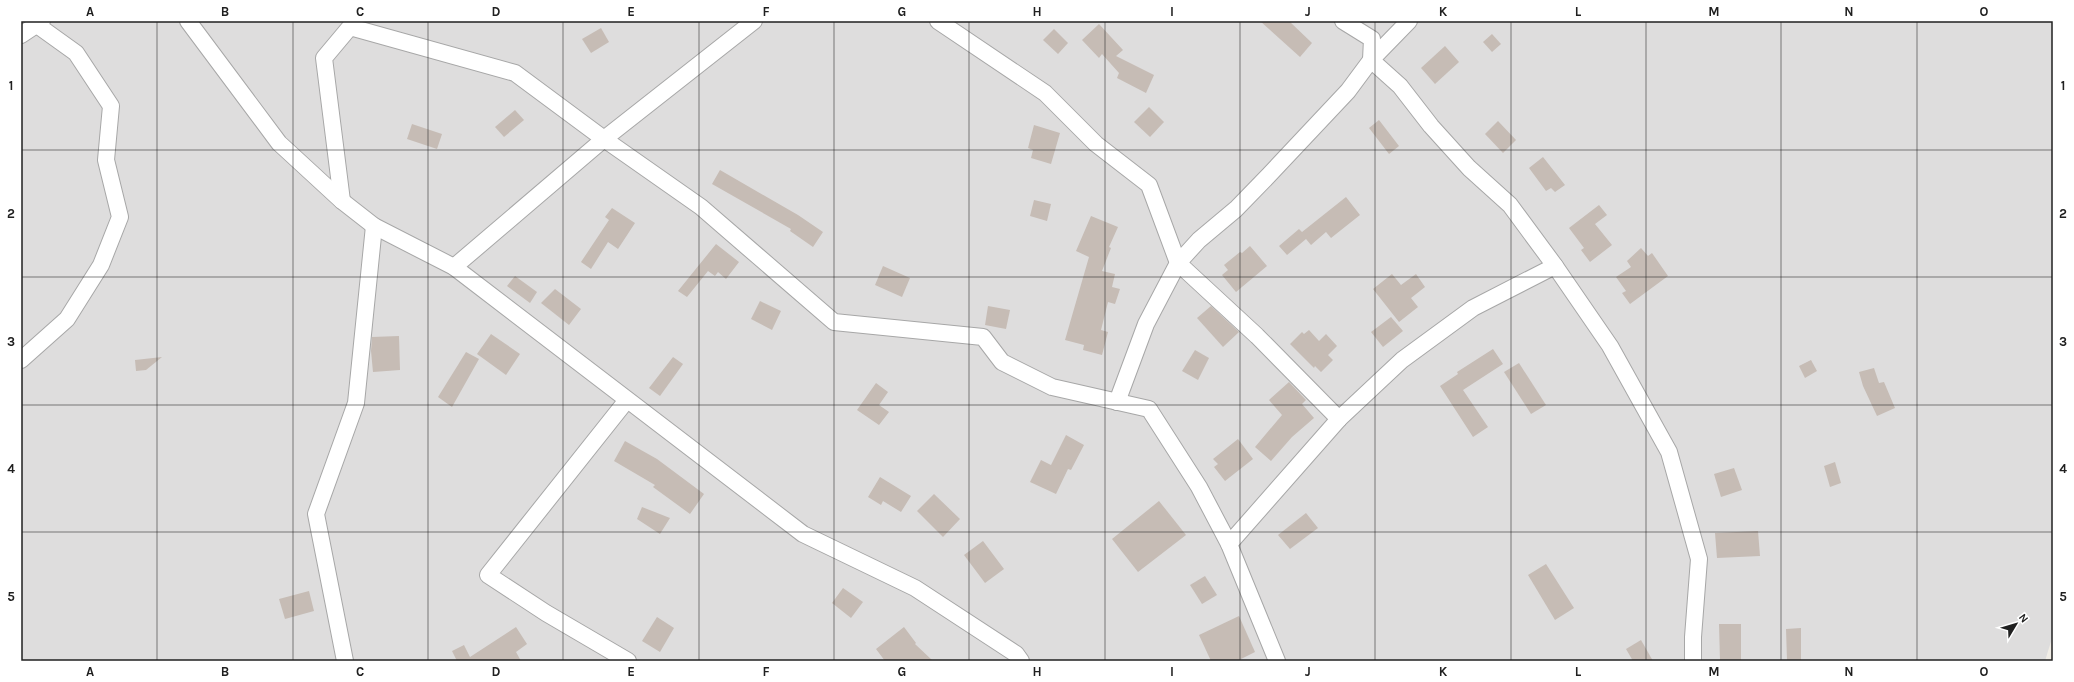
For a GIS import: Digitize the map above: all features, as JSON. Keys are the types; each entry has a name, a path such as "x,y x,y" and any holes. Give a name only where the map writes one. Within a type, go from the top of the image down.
{"street":[{"path":"188,21 279,143 342,201 374,226 454,267 803,534 915,588 1016,654 1021,661"},
{"path":"454,267 604,139 754,21"},
{"path":"938,21 1045,93 1096,144 1149,184 1178,263 1257,336 1339,420"},
{"path":"1343,21 1372,39 1371,60"},
{"path":"1117,402 1146,324 1178,263 1199,240 1236,209 1269,175 1348,91 1371,60 1409,21"},
{"path":"21,35 39,23 76,53 111,106 106,160 120,217 101,265 67,319 21,360"},
{"path":"342,201 324,58 350,27 516,73 604,139 701,207 834,322 983,337 1002,362 1052,387 1149,408 1199,487 1230,544 1277,661"},
{"path":"1371,60 1400,86 1431,126 1469,168 1510,205 1555,266 1610,346 1668,452 1699,559 1693,637 1693,661"},
{"path":"346,661 316,514 356,403 374,226"},
{"path":"1230,544 1339,420 1402,360 1473,308 1555,266"},
{"path":"627,400 488,575 628,661"}],"shaded area":[{"path":"21,21 2053,21 2053,635 2045,661 21,661"}],"building":[{"path":"1260,21 1289,21 1312,43 1300,57"},
{"path":"1099,24 1123,50 1116,56 1154,75 1146,93 1117,78 1119,73 1102,54 1099,58 1082,40"},
{"path":"601,28 609,42 591,53 582,39"},
{"path":"1054,29 1068,43 1058,54 1043,40"},
{"path":"1492,34 1501,44 1492,52 1483,42"},
{"path":"1445,46 1459,62 1435,84 1421,68"},
{"path":"1149,107 1164,122 1150,137 1134,122"},
{"path":"515,110 524,120 504,137 495,127"},
{"path":"1379,120 1399,146 1389,154 1369,128"},
{"path":"1498,121 1516,140 1503,153 1485,134"},
{"path":"412,124 442,134 437,149 407,139"},
{"path":"1034,125 1060,133 1051,164 1031,158 1033,150 1028,148"},
{"path":"1543,157 1565,185 1555,192 1551,188 1546,191 1529,168"},
{"path":"720,170 798,215 823,232 813,247 790,231 791,229 712,184"},
{"path":"1346,197 1360,215 1331,238 1326,232 1311,245 1306,239 1287,255 1279,246 1299,229 1302,232"},
{"path":"1034,200 1051,204 1047,221 1030,216"},
{"path":"1599,205 1607,215 1595,224 1612,245 1590,262 1581,250 1584,248 1569,228"},
{"path":"612,208 635,223 618,249 608,242 591,269 581,262 609,220 605,217"},
{"path":"1091,216 1118,227 1109,247 1111,248 1102,271 1115,274 1112,287 1120,289 1115,304 1108,302 1101,330 1108,332 1102,355 1083,350 1084,345 1065,340 1089,257 1076,251"},
{"path":"716,244 739,262 726,279 718,272 715,276 708,271 687,297 678,291"},
{"path":"1250,246 1267,266 1236,292 1222,275 1228,270 1224,265"},
{"path":"1641,248 1648,256 1652,253 1668,276 1630,304 1622,293 1626,291 1616,277 1631,267 1627,261"},
{"path":"883,266 910,278 902,297 875,285"},
{"path":"1392,274 1401,285 1416,274 1425,287 1411,298 1418,307 1399,322 1373,289"},
{"path":"515,276 537,292 530,303 507,286"},
{"path":"555,289 581,309 569,325 541,303"},
{"path":"760,301 781,311 772,330 751,319"},
{"path":"988,306 1010,310 1006,329 985,325"},
{"path":"1211,306 1239,332 1223,347 1197,318"},
{"path":"1391,317 1403,331 1383,347 1371,332"},
{"path":"1309,330 1319,341 1326,334 1337,346 1328,355 1333,360 1321,372 1315,366 1314,368 1290,344 1302,332 1304,334"},
{"path":"491,334 520,354 506,375 477,354"},
{"path":"399,336 400,370 373,372 371,351 372,337"},
{"path":"1493,349 1503,364 1463,390 1488,427 1473,437 1440,386 1458,374 1457,372"},
{"path":"1195,350 1209,358 1198,380 1182,371"},
{"path":"466,352 479,359 452,407 438,397"},
{"path":"162,357 146,370 136,371 135,360"},
{"path":"673,357 683,364 660,396 649,388"},
{"path":"1811,360 1817,371 1805,378 1799,366"},
{"path":"1519,363 1546,405 1531,414 1504,372"},
{"path":"1874,368 1879,383 1884,382 1895,408 1877,416 1863,386 1859,372"},
{"path":"1289,382 1306,400 1302,404 1314,418 1292,437 1271,461 1255,447 1282,415 1269,400"},
{"path":"876,383 888,392 879,405 889,412 879,425 857,410"},
{"path":"1066,435 1084,445 1071,470 1068,469 1056,494 1030,482 1041,460 1051,465"},
{"path":"1238,439 1253,459 1225,481 1214,467 1218,464 1213,459"},
{"path":"625,441 657,459 704,494 690,514 653,487 655,485 614,461"},
{"path":"1835,462 1841,483 1830,487 1824,466"},
{"path":"1734,468 1742,490 1721,497 1714,474"},
{"path":"880,477 911,496 901,512 883,501 881,505 868,497"},
{"path":"934,494 960,519 943,537 917,511"},
{"path":"1159,501 1186,535 1138,572 1112,539"},
{"path":"642,507 670,518 660,534 637,519"},
{"path":"1306,513 1318,528 1290,549 1278,535"},
{"path":"1758,531 1760,556 1717,558 1715,533"},
{"path":"983,541 1004,569 985,583 964,555"},
{"path":"1546,564 1574,608 1555,620 1528,575"},
{"path":"1205,576 1217,595 1202,604 1190,585"},
{"path":"843,588 863,602 851,618 832,603"},
{"path":"309,591 314,611 285,619 279,599"},
{"path":"1239,616 1255,652 1237,661 1211,661 1199,635"},
{"path":"657,617 674,628 660,652 642,641"},
{"path":"1719,624 1741,624 1741,661 1720,661"},
{"path":"516,627 527,644 516,652 521,661 457,661 452,651 464,645 470,657"},
{"path":"904,627 916,643 915,644 933,661 885,661 876,649"},
{"path":"1801,628 1801,661 1787,661 1786,629"},
{"path":"1641,640 1653,661 1633,661 1626,649"}]}
